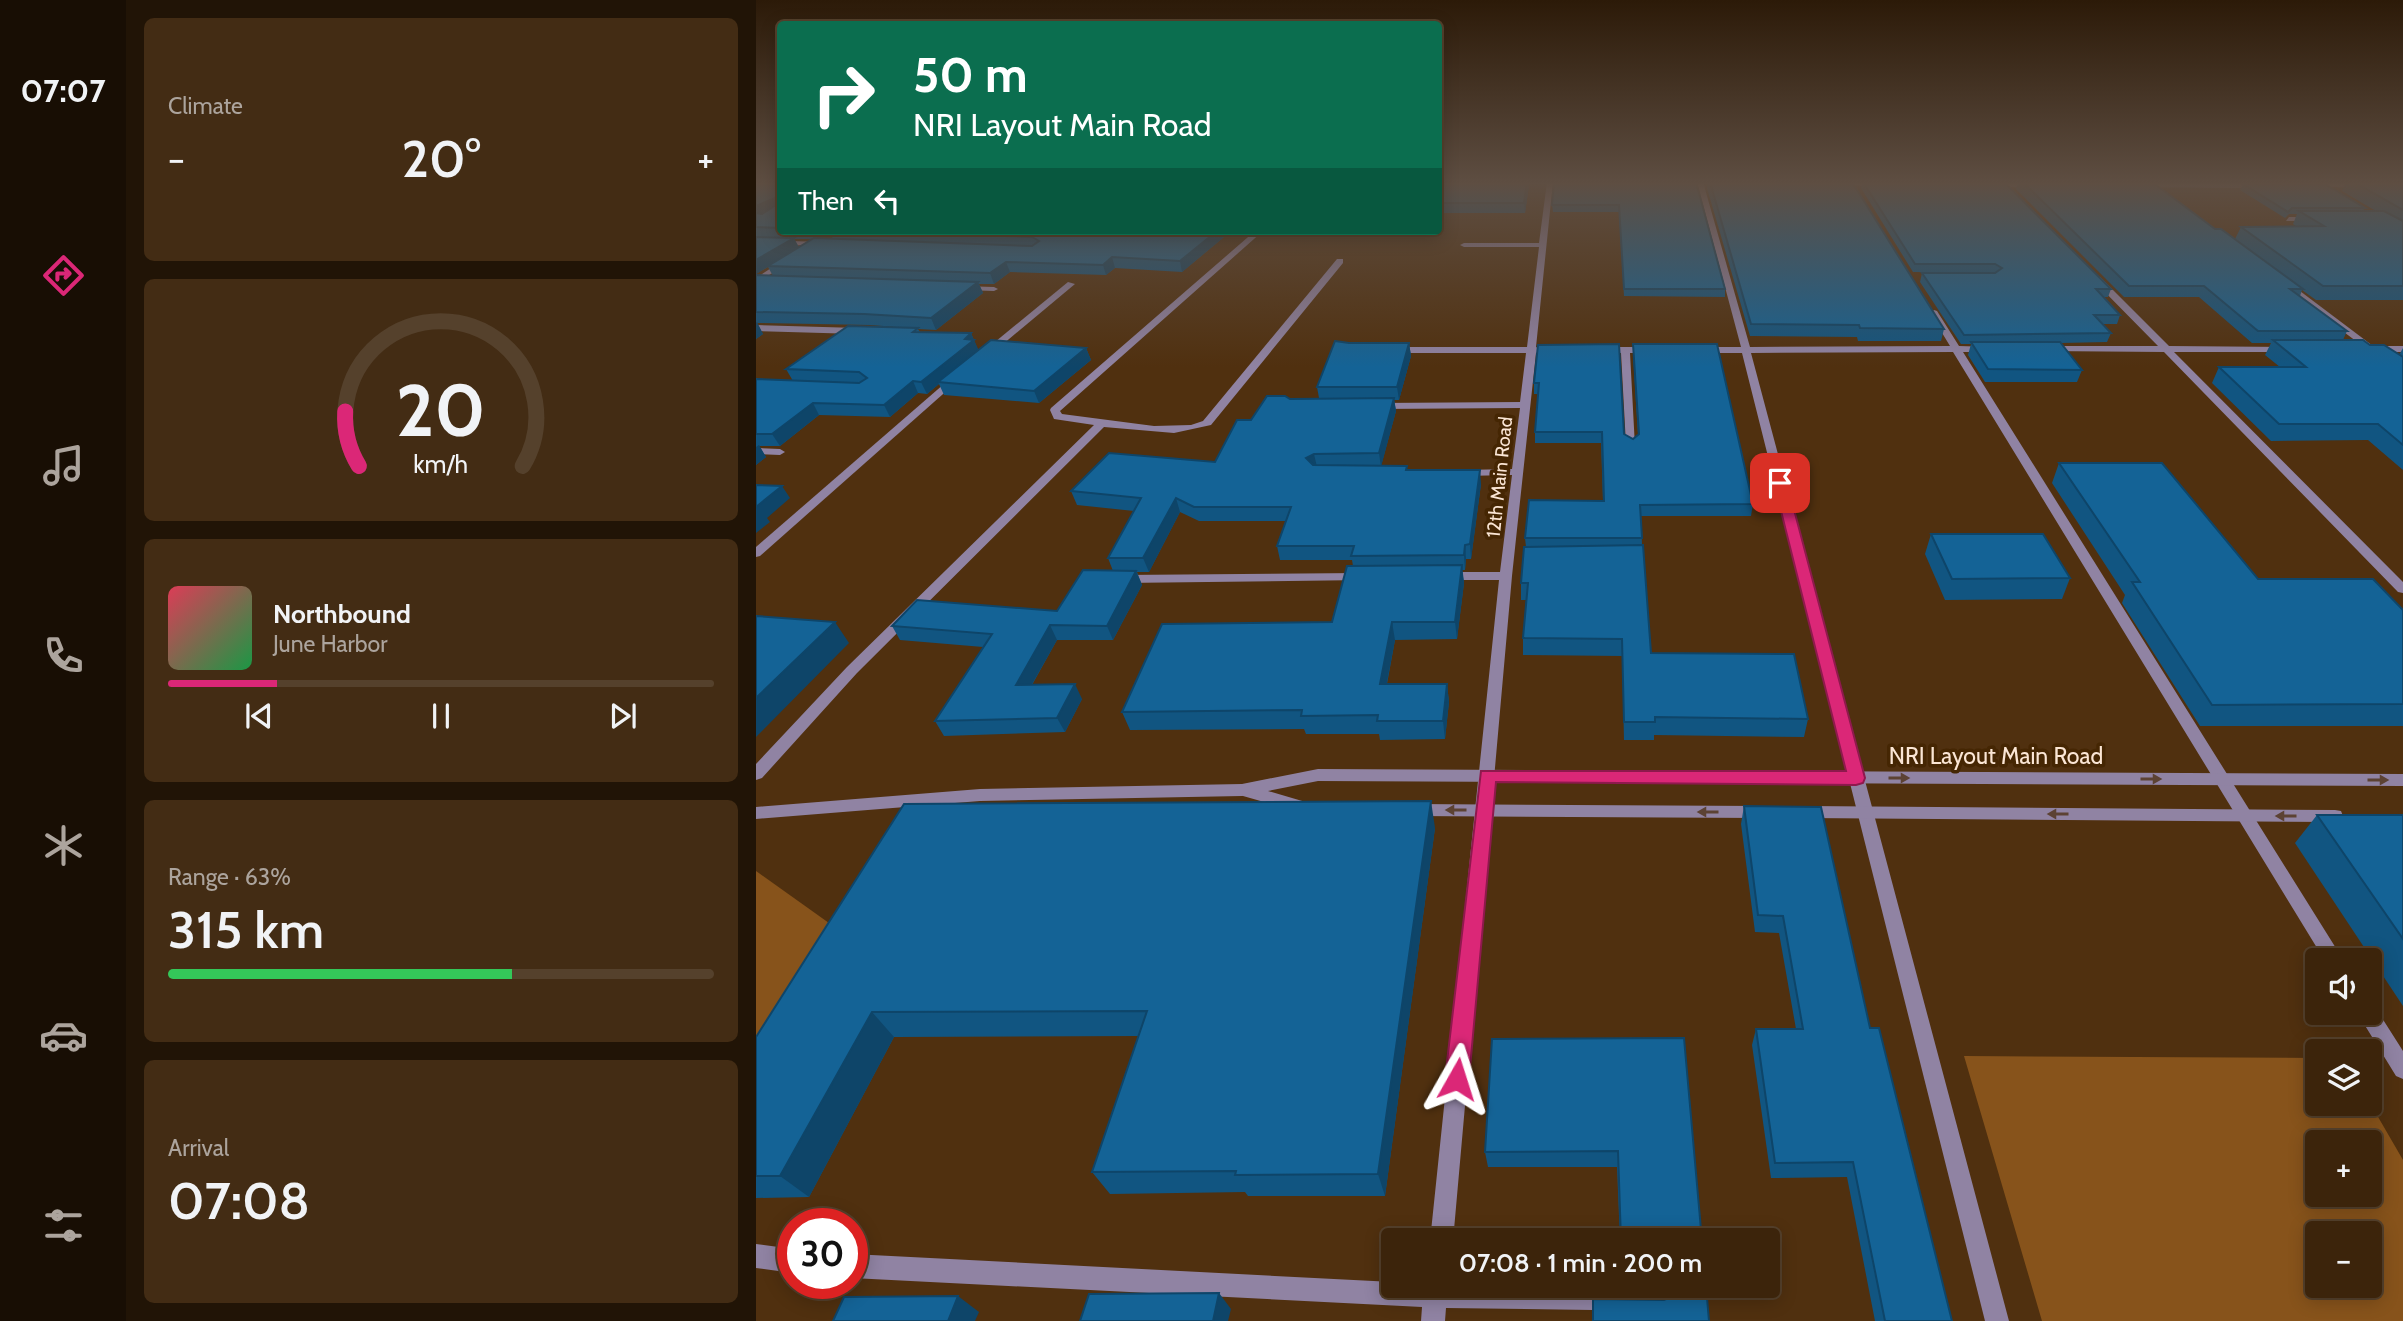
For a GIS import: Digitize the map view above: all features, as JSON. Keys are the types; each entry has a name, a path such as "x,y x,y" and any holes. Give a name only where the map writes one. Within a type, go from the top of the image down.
{"street":[{"path":"806,244 817,244"},
{"path":"756,281 817,244"},
{"path":"1245,244 1055,410 1058,417 1173,430 1193,429 1207,423 1340,261"},
{"path":"1717,244 1997,1321"},
{"path":"1464,245 1544,245"},
{"name":"12th Main Road","path":"1442,1228 1506,576 1515,557 1517,472 1544,245"},
{"path":"2088,269 2403,589"},
{"path":"2273,276 2403,373"},
{"path":"756,281 769,281"},
{"path":"979,359 1071,284"},
{"path":"954,287 994,289"},
{"path":"1924,297 2327,948"},
{"path":"756,328 865,332"},
{"path":"1692,350 1999,349"},
{"path":"2041,349 2303,349"},
{"path":"2357,349 2403,349"},
{"path":"1379,350 1544,350"},
{"path":"1598,350 1665,350"},
{"path":"1625,350 1631,445"},
{"path":"756,553 968,368"},
{"path":"1361,406 1524,405"},
{"path":"756,774 852,670 1103,422"},
{"path":"756,451 780,452"},
{"path":"1450,473 1517,472"},
{"path":"1424,577 1506,576"},
{"path":"1108,579 1369,577"},
{"name":"NRI Layout Main Road","path":"1242,790 1318,775 2403,780"},
{"path":"756,813 980,795 1242,790 1312,809 1325,809"},
{"path":"1391,809 2350,816"},
{"path":"2376,1025 2403,1069"},
{"path":"756,1256 777,1259"},
{"path":"868,1267 1381,1289"},
{"path":"1433,1321 1435,1298"},
{"path":"1634,1298 1662,1299"}],"shaded area":[{"path":"756,871 843,933 756,1070"},
{"path":"1964,1056 2305,1058 2305,1116 2378,1116 2403,1160 2403,1321 2042,1321"}],"building":[{"path":"756,244 784,244 756,260"},
{"path":"805,244 1032,246 1035,244 1201,244 1180,261 1112,257 1103,265 1006,262 990,273 768,266"},
{"path":"1621,244 1713,244 1725,289 1624,289"},
{"path":"1728,244 1891,244 1944,329 1860,328 1859,325 1751,324"},
{"path":"1902,244 2066,244 2111,289 2096,289 2120,315 2094,315 2111,333 1964,335 1922,273 1995,273 2002,268 1995,264 1915,264"},
{"path":"2086,244 2241,244 2303,289 2290,289 2347,331 2258,331 2204,286 2129,286"},
{"path":"2264,244 2403,244 2403,286 2323,286"},
{"path":"756,275 978,282 931,318 756,312"},
{"path":"848,326 918,328 913,332 971,333 965,339 974,340 921,382 913,381 884,405 813,403 772,434 756,434 756,379 859,383 867,378 859,372 786,369"},
{"path":"991,340 1086,348 1034,391 938,382"},
{"path":"2273,340 2363,340 2370,345 2384,345 2403,357 2403,445 2378,424 2279,424 2219,367 2306,367"},
{"path":"1335,341 1409,343 1397,387 1317,387"},
{"path":"1971,342 2060,342 2082,370 1988,369"},
{"path":"1619,344 1624,434 1633,439 1639,434 1633,344 1717,344 1753,504 1640,505 1642,538 1525,538 1529,500 1604,501 1602,432 1535,432 1539,383 1534,383 1538,345"},
{"path":"1267,396 1285,396 1290,399 1394,398 1379,453 1314,454 1306,458 1313,465 1407,466 1406,470 1480,470 1470,544 1465,545 1464,555 1351,556 1354,546 1277,546 1291,507 1194,507 1176,498 1143,558 1108,558 1141,498 1071,491 1109,453 1215,462 1237,420 1251,420"},
{"path":"2059,463 2162,463 2258,579 2373,579 2403,610 2403,704 2212,705 2132,582 2140,582"},
{"path":"756,485 782,486 756,507"},
{"path":"1931,534 2043,534 2070,578 1952,579"},
{"path":"1643,545 1651,653 1794,654 1808,719 1655,717 1655,722 1624,722 1622,639 1523,638 1528,583 1521,583 1524,547"},
{"path":"1462,565 1455,622 1392,622 1380,684 1447,684 1443,721 1377,721 1378,715 1301,716 1302,710 1122,712 1162,624 1332,622 1347,566"},
{"path":"1083,570 1136,571 1107,626 1050,625 1016,685 1075,684 1057,718 935,721 992,634 892,626 917,600 1057,611"},
{"path":"756,616 835,622 756,698"},
{"path":"1431,801 1378,1174 1092,1172 1147,1011 872,1012 780,1176 756,1176 756,1037 904,804"},
{"path":"1744,806 1821,807 1870,1028 1879,1028 1952,1321 1885,1321 1853,1162 1775,1163 1756,1029 1803,1029 1783,916 1758,915"},
{"path":"2317,815 2403,815 2403,939"},
{"path":"1684,1038 1701,1228 1621,1228 1618,1151 1485,1152 1492,1039"},
{"path":"1219,1293 1213,1321 1080,1321 1089,1294"},
{"path":"958,1296 948,1321 833,1321 843,1299 868,1299 868,1297"},
{"path":"1707,1298 1709,1321 1593,1321 1593,1299"}],"route":[{"path":"1457,1079 1488,776 1856,778 1780,483"}]}
